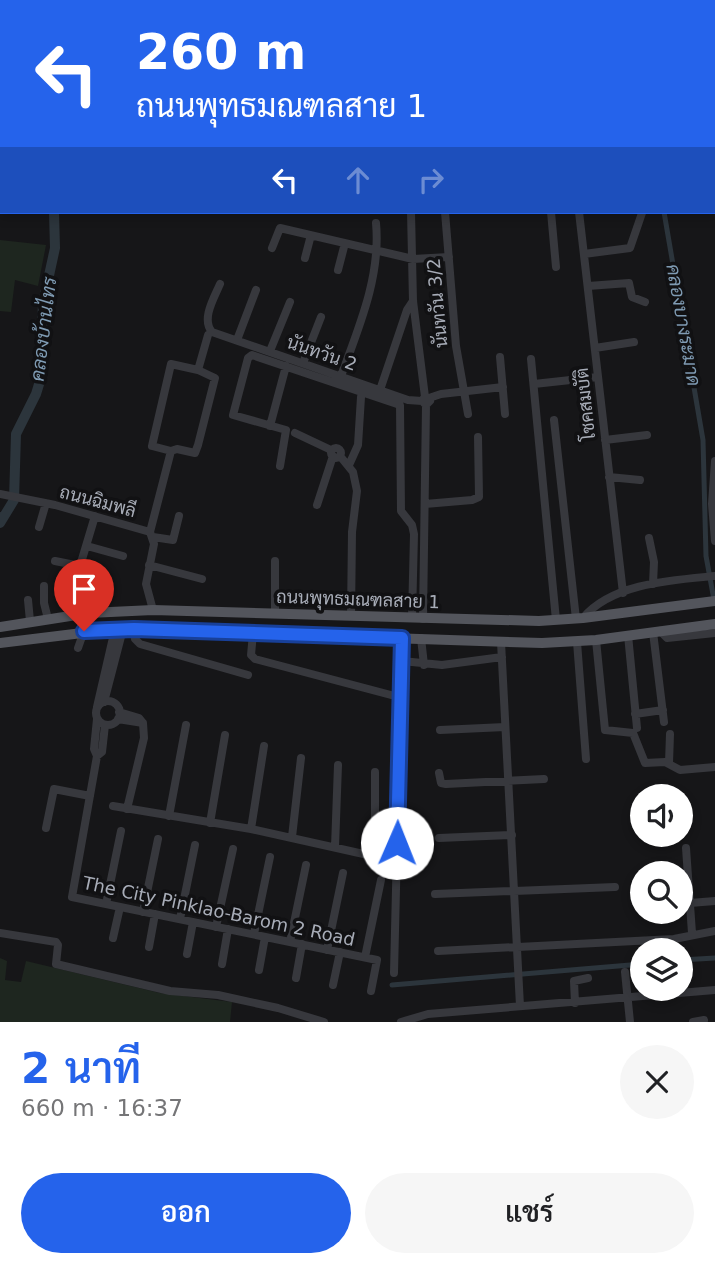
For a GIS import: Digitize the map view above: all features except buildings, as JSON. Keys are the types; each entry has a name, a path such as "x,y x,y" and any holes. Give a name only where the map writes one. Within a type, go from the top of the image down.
{"main road":[{"name":"ถนนพุทธมณฑลสาย 1","path":"0,627 48,618 153,610 418,619 556,620 715,601"},
{"path":"347,637 354,633 355,626 349,616"},
{"path":"371,637 364,626 372,617"},
{"name":"ถนนพุทธมณฑลสาย 1","path":"0,643 84,631 124,629 502,642 577,642 715,624"}],"street":[{"path":"411,214 414,302 425,400 425,504 418,619"},
{"name":"นันทวัน 3/2","path":"445,214 455,338 468,414"},
{"path":"551,214 556,267"},
{"name":"โชคสมบัติ","path":"579,214 623,593"},
{"path":"584,254 630,248 642,214"},
{"path":"341,376 361,319 379,251 376,223"},
{"path":"272,248 278,228 414,259 449,257"},
{"path":"305,258 311,235"},
{"path":"338,270 345,243"},
{"path":"588,286 633,283 632,297 645,302"},
{"path":"198,370 210,334 208,317 219,284"},
{"path":"237,340 256,290"},
{"path":"270,351 290,302"},
{"path":"380,390 407,310 414,302"},
{"path":"303,363 321,317"},
{"name":"นันทวัน 2","path":"210,334 237,340 380,390 425,400"},
{"path":"595,348 634,342"},
{"path":"280,466 287,432 236,418 233,412 250,356 398,403 402,407 401,511 414,528 418,619"},
{"path":"500,357 505,414"},
{"path":"531,359 556,620"},
{"path":"171,364 215,376 195,453 177,449 171,452 152,446 171,364"},
{"path":"270,426 286,366"},
{"path":"534,384 598,377"},
{"path":"425,400 464,391 503,387"},
{"path":"349,465 358,445 361,397"},
{"path":"554,420 580,619 623,593 653,584 715,576"},
{"path":"295,433 335,454 349,465 357,491 352,532 349,616"},
{"path":"605,440 647,435"},
{"path":"425,504 479,497 478,437"},
{"path":"171,452 151,534 173,540 180,516"},
{"path":"317,505 335,454"},
{"path":"715,461 712,504 715,541"},
{"path":"609,477 640,480"},
{"name":"ถนนฉิมพลี","path":"0,494 46,503 151,534 146,584 153,610"},
{"path":"39,527 46,503"},
{"path":"55,561 80,566 95,516"},
{"path":"649,538 654,562 653,584"},
{"path":"88,546 123,556"},
{"path":"275,561 275,613"},
{"path":"149,565 202,579"},
{"path":"44,586 44,603 48,618"},
{"path":"27,600 30,621"},
{"path":"124,629 140,644 248,675"},
{"name":"The City Pinklao-Barom 2 Road","path":"124,629 101,705 101,722 94,749 97,756 71,894 143,912 377,960 370,991"},
{"path":"78,648 84,631"},
{"path":"657,631 667,638 715,632"},
{"path":"657,631 664,722"},
{"path":"253,634 251,655 256,659 391,695"},
{"path":"628,635 637,728"},
{"path":"394,973 402,638"},
{"path":"421,638 424,665"},
{"path":"596,640 605,730 633,733 643,762 669,763 680,770 715,766"},
{"path":"502,642 520,1006"},
{"path":"577,642 586,760"},
{"path":"402,661 424,665 467,663 502,657"},
{"path":"101,705 115,704 119,716"},
{"path":"635,714 663,710"},
{"path":"101,722 119,716 144,723 144,738 127,809"},
{"path":"169,816 186,724"},
{"path":"440,730 505,727"},
{"path":"669,763 670,734"},
{"path":"210,822 225,735"},
{"path":"251,829 264,746"},
{"path":"292,837 301,758"},
{"path":"335,847 338,765"},
{"path":"375,772 375,857"},
{"path":"439,773 442,784 544,779"},
{"path":"46,828 54,789 90,796"},
{"path":"113,806 251,829 386,859"},
{"path":"106,904 121,831"},
{"path":"439,838 512,835"},
{"path":"143,912 158,839"},
{"path":"180,919 195,845"},
{"path":"686,848 687,861"},
{"path":"216,927 233,849"},
{"path":"254,934 270,857"},
{"path":"290,942 306,865"},
{"path":"327,950 343,873"},
{"path":"365,957 382,880"},
{"path":"435,894 615,887"},
{"path":"693,904 715,901"},
{"path":"113,938 120,907"},
{"path":"149,947 155,914"},
{"path":"187,954 193,922"},
{"path":"691,924 692,933"},
{"path":"222,964 228,929"},
{"path":"438,951 674,939 692,933 715,931"},
{"path":"0,933 56,942 56,964 170,991 218,995 290,1011 324,1022"},
{"path":"259,970 265,937"},
{"path":"296,978 302,944"},
{"path":"333,985 340,952"},
{"path":"625,972 631,1022"},
{"path":"575,1003 574,981 587,978"},
{"path":"401,1022 428,1014 715,990"},
{"path":"693,1022 704,1020"}],"shaded area":[{"path":"0,240 46,245 38,286 15,280 11,312 0,311"},
{"path":"0,958 7,961 5,980 21,982 26,961 160,993 232,1002 230,1022 0,1022"}],"waterway":[{"name":"คลองบ้านไทร","path":"0,523 14,500 16,434 40,381 43,303 55,248 54,214"},
{"name":"คลองบางระมาด","path":"664,214 703,440 706,556 714,600"},
{"name":"คลองบ้านไทร","path":"0,515 6,513"},
{"path":"693,959 715,958"},
{"path":"392,985 630,965"}],"route":[{"path":"84,631 134,629 402,638 397,843"}]}
